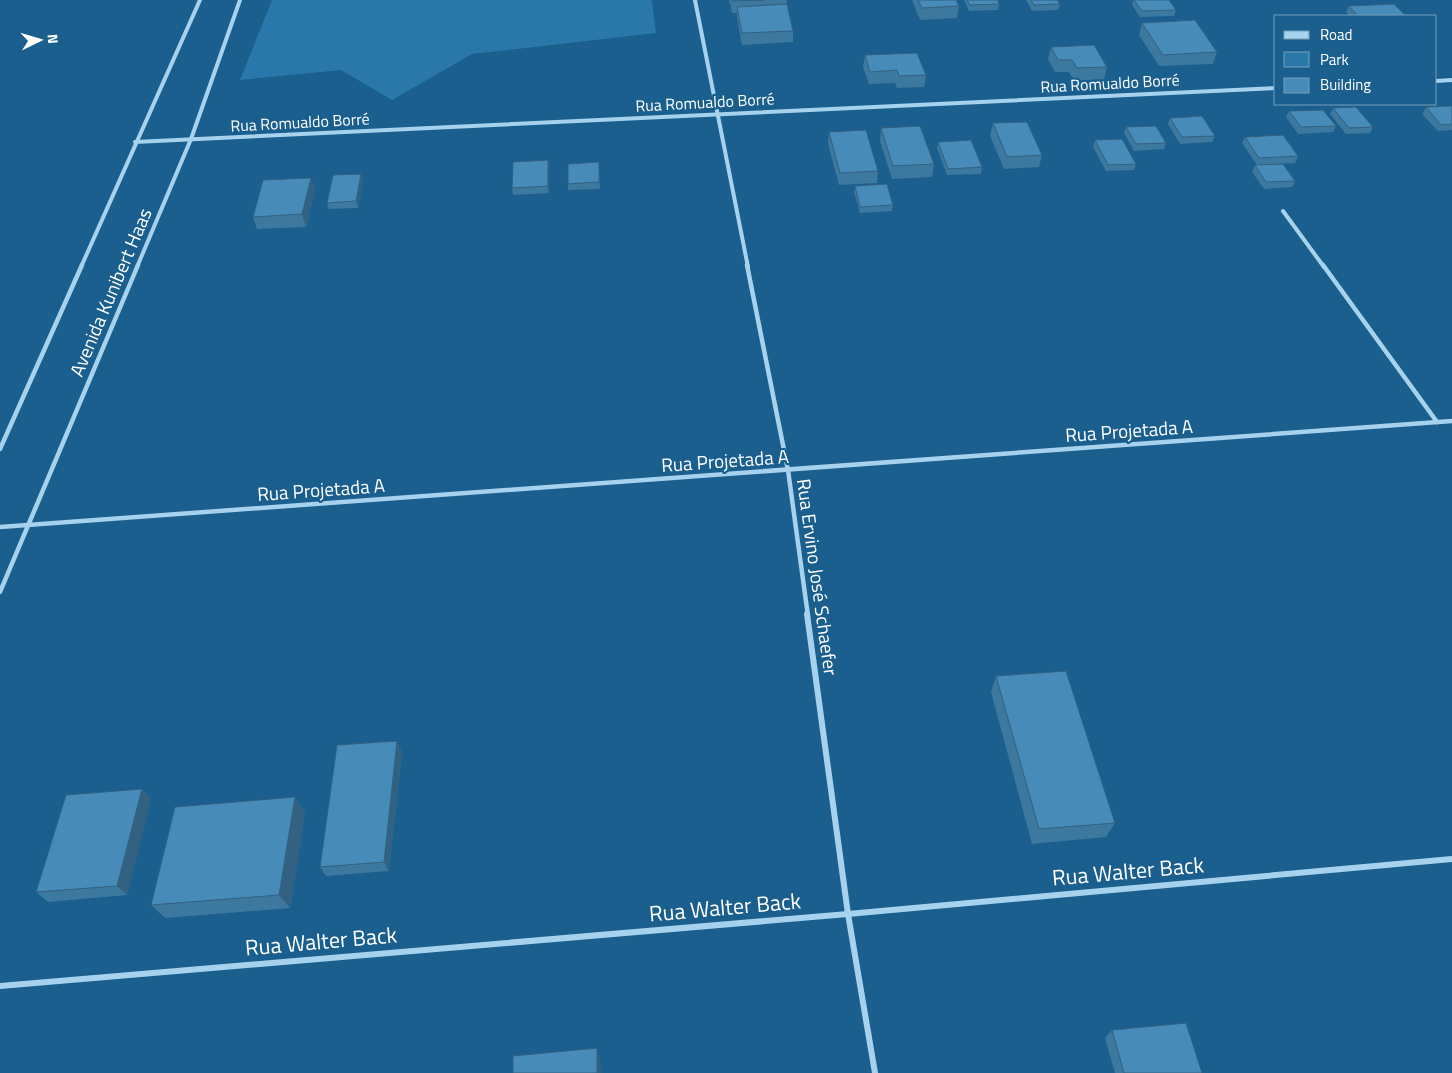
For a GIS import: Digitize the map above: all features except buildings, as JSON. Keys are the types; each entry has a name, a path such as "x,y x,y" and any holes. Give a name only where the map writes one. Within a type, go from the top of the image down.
{"street":[{"name":"Avenida Kunibert Haas","path":"0,449 135,142 200,0"},
{"name":"Avenida Kunibert Haas","path":"0,592 191,139 240,0"},
{"name":"Rua Ervino José Schaefer","path":"695,0 788,470 848,914 875,1073"},
{"path":"1437,80 1452,80"},
{"name":"Rua Romualdo Borré","path":"135,142 1274,88"},
{"path":"1283,211 1437,422"},
{"name":"Rua Projetada A","path":"0,527 1452,421"},
{"name":"Rua Walter Back","path":"0,986 848,914 1452,859"}],"green space":[{"path":"272,0 652,0 656,33 472,54 392,100 341,70 240,80"}]}
